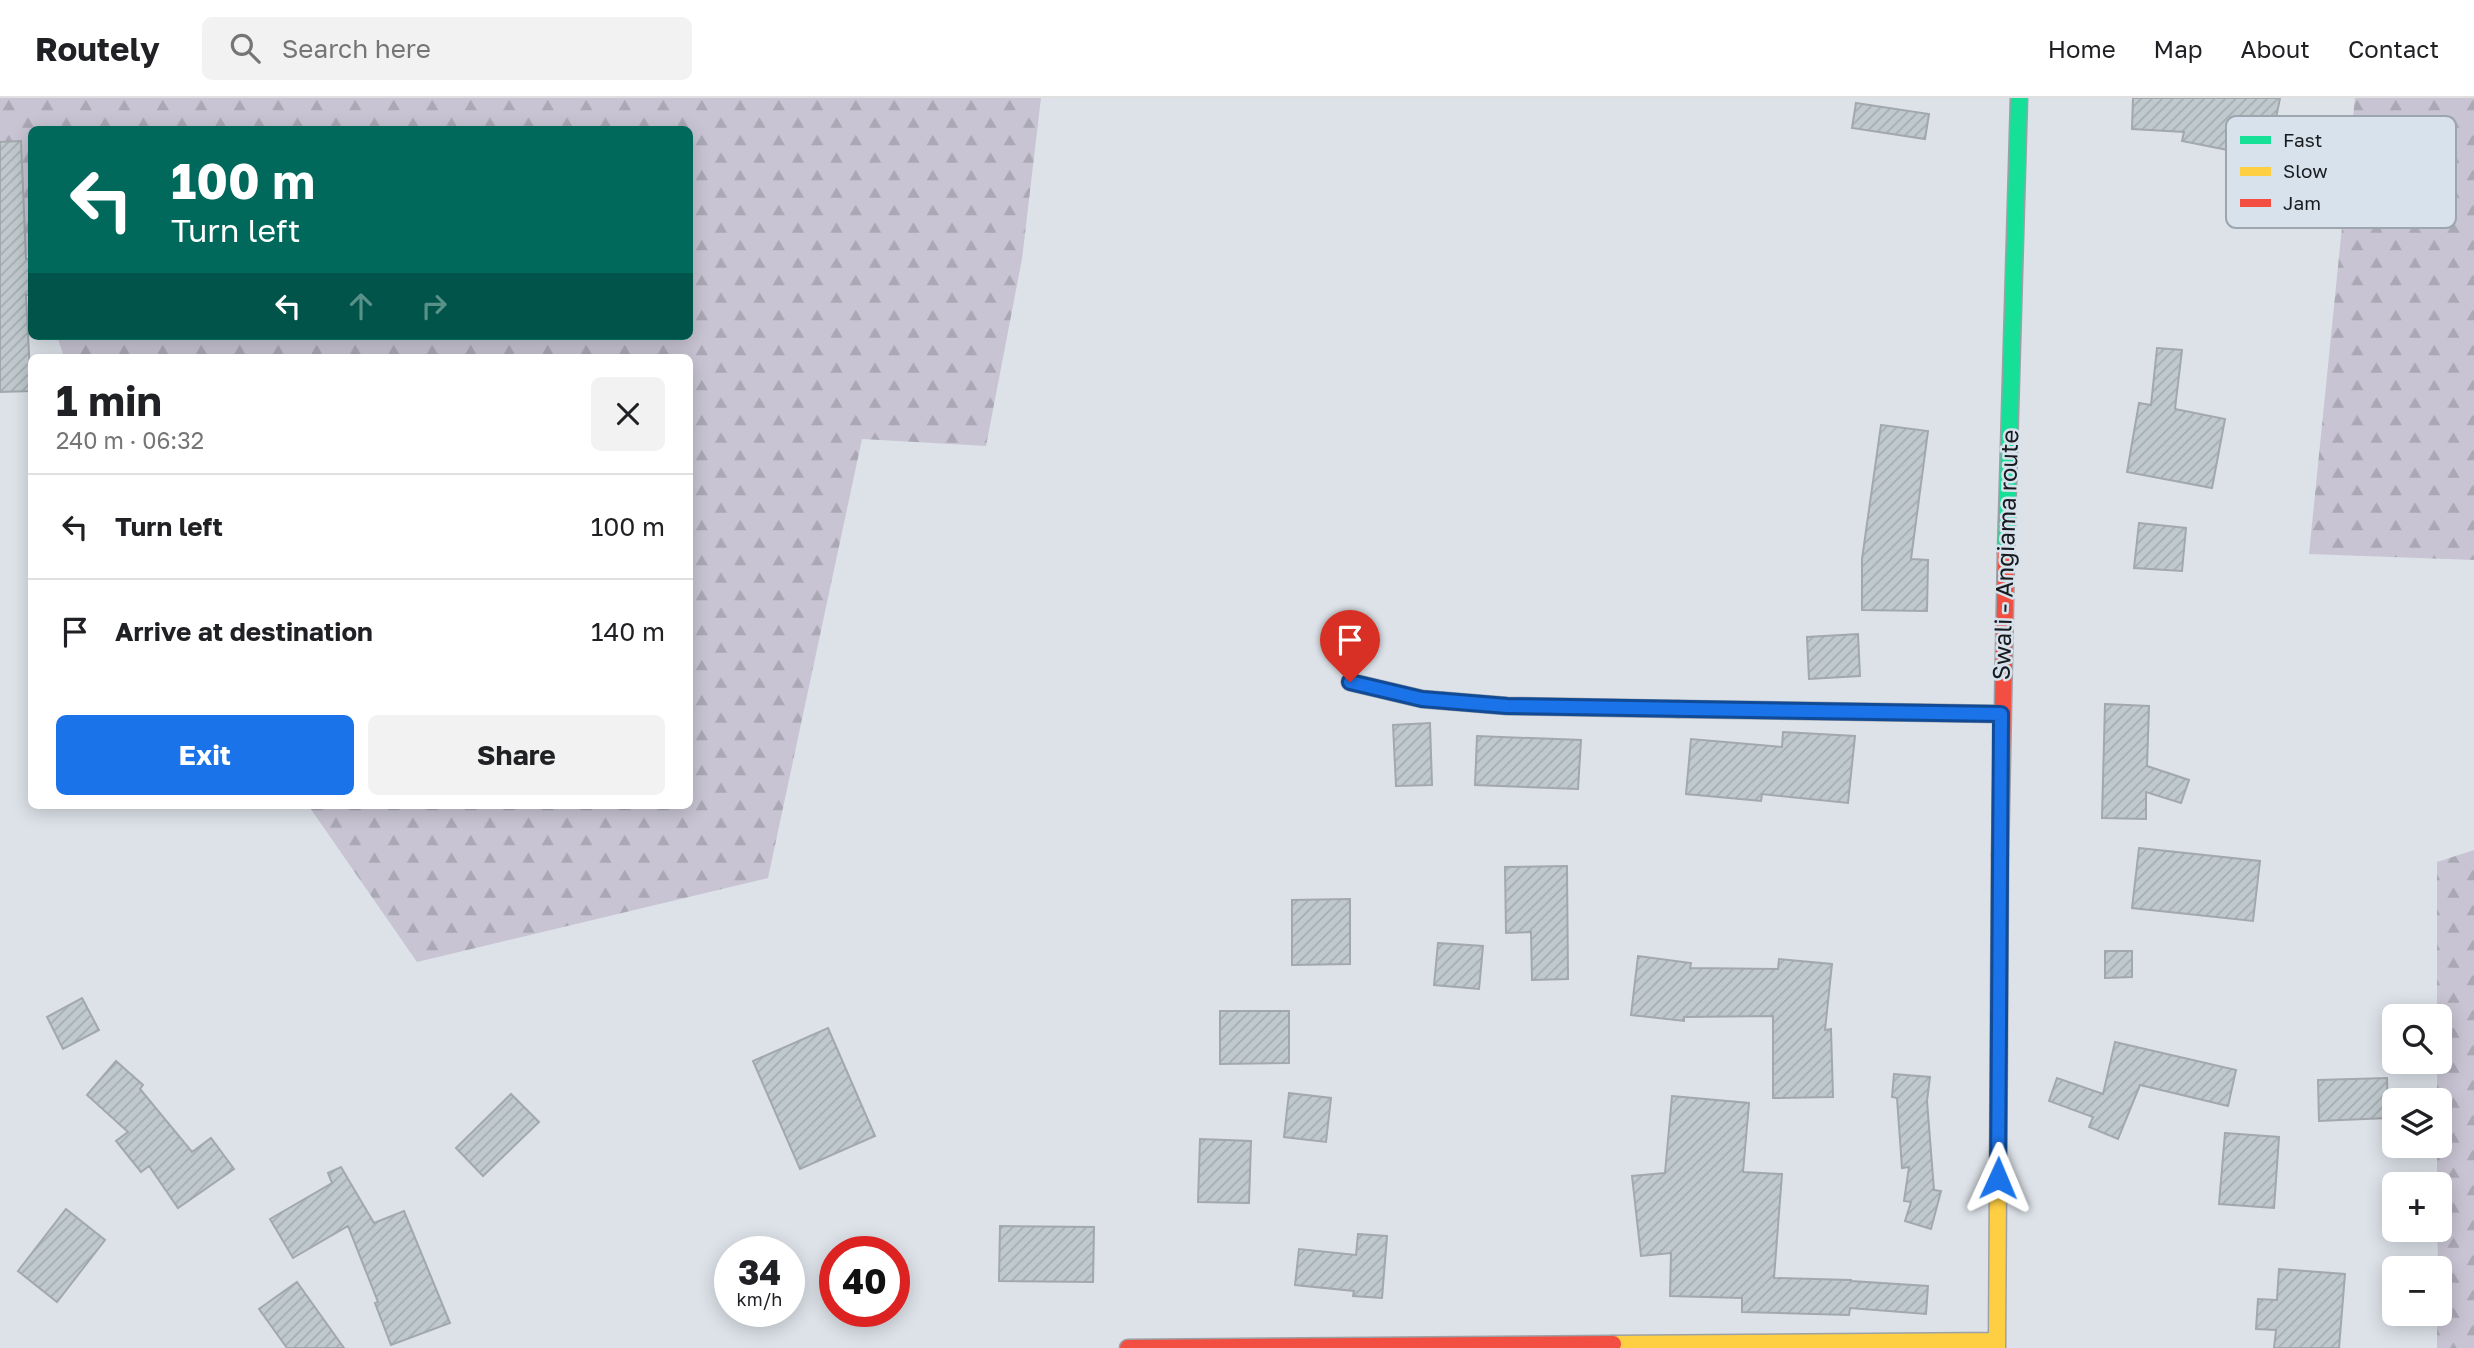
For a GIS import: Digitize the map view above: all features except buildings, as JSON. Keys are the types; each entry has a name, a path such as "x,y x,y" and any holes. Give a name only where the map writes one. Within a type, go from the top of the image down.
{"street":[{"name":"Swali - Angiama route","path":"1997,1345 2001,714 2020,98"},
{"path":"1350,682 1422,699 1507,706 2001,714"},
{"path":"1128,1348 1997,1345"}],"green space":[{"path":"0,98 1041,98 1022,259 986,446 862,439 768,878 417,962 311,809 693,809 693,354 63,354 58,340 693,340 693,126 28,126 28,256 0,176"},
{"path":"2355,98 2474,98 2474,560 2309,554 2342,228 2456,228 2456,116 2353,116"},
{"path":"2474,850 2474,1348 2437,1348 2437,1326 2452,1326 2452,1256 2438,1256 2437,1242 2452,1242 2452,1172 2437,1172 2437,1158 2452,1158 2452,1088 2437,1088 2437,1074 2452,1074 2452,1004 2437,1004 2437,862"}],"traffic: fast":[{"path":"2006,553 2019,98"}],"traffic: slow":[{"path":"1678,709 2001,714"},
{"path":"1997,1348 2000,855"},
{"path":"1613,1344 1997,1341"}],"traffic: jam":[{"path":"2000,855 2006,553"},
{"path":"1350,682 1422,699 1507,706 1678,709"},
{"path":"1128,1348 1613,1344"}],"route":[{"path":"1350,682 1422,699 1507,706 2001,714 1998,1178"}]}
